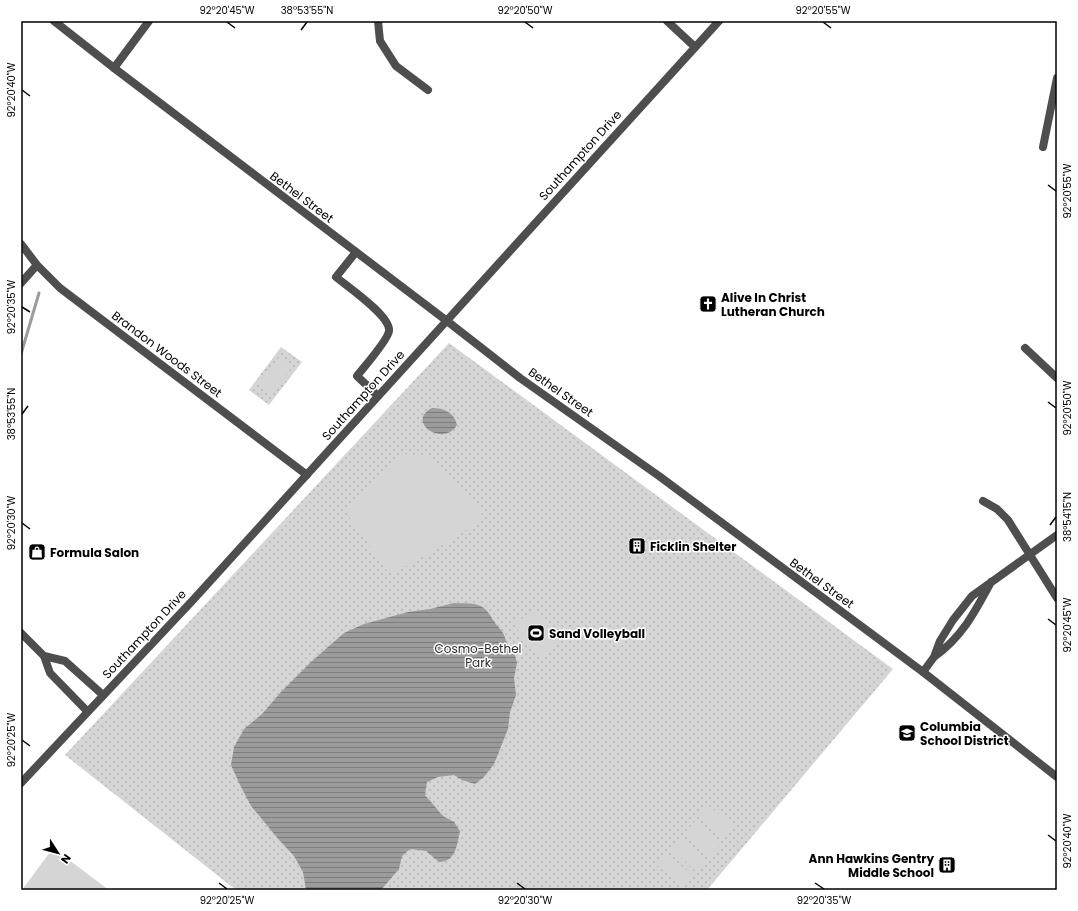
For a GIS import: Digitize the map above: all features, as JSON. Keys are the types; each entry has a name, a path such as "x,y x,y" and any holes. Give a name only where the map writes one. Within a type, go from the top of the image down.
{"street":[{"name":"Bethel Street","path":"54,21 520,378 659,476 923,672 1057,777"},
{"path":"114,68 149,21"},
{"path":"378,21 380,41 396,66 428,90"},
{"path":"667,21 695,47"},
{"name":"Southampton Drive","path":"21,783 87,711 193,600 719,21"},
{"path":"1043,147 1057,78"},
{"name":"Brandon Woods Street","path":"21,244 37,265 60,288 306,475"},
{"path":"356,252 336,278 378,311 388,324 389,331 383,342 357,376 378,396"},
{"path":"21,284 37,265"},
{"path":"1025,348 1057,378"},
{"path":"983,501 997,509 1008,520 1057,598"},
{"path":"923,672 934,657 940,641 960,610 972,596 1057,535"},
{"path":"934,657 948,647 964,629 976,612 992,582"},
{"path":"21,633 44,656 50,673 87,711"},
{"path":"44,656 65,661 103,695"}],"green space":[{"name":"Cosmo-Bethel Park","path":"449,343 893,669 707,890 236,890 65,755"},
{"path":"281,347 302,362 269,405 249,390"},
{"path":"279,357 292,367 271,394 259,384"},
{"path":"402,454 428,455 482,510 481,520 453,539 396,572 387,571 348,515 350,505"},
{"name":"Sand Volleyball","path":"532,611 536,612 557,640 556,645 541,656 536,655 516,627 517,622"},
{"path":"708,805 735,827 724,839 698,817"},
{"path":"695,821 721,843 711,856 684,833"},
{"path":"681,837 707,860 697,872 671,849"},
{"path":"53,848 109,890 22,890"},
{"path":"667,853 693,876 683,888 657,865"}],"shaded area":[{"path":"432,408 441,409 451,414 457,425 451,431 443,434 429,430 424,426 423,420 425,414"},
{"path":"454,603 472,604 486,609 503,633 508,645 514,651 517,663 514,678 516,695 510,712 508,729 494,764 484,777 475,784 462,780 454,775 438,777 427,782 425,795 443,816 454,822 460,831 455,851 449,859 439,862 426,851 410,849 402,856 399,869 381,890 306,890 303,872 294,856 251,806 240,785 231,765 234,747 244,729 262,714 281,692 312,661 344,633 364,624 408,612 430,609"}],"waterway":[{"path":"21,354 39,293"}],"place":[{"name":"Alive In Christ Lutheran Church","path":"708,304"},
{"name":"Ficklin Shelter","path":"637,546"},
{"name":"Formula Salon","path":"37,552"},
{"name":"Sand Volleyball","path":"536,633"},
{"name":"Columbia School District","path":"907,733"},
{"name":"Ann Hawkins Gentry Middle School","path":"947,865"}]}
